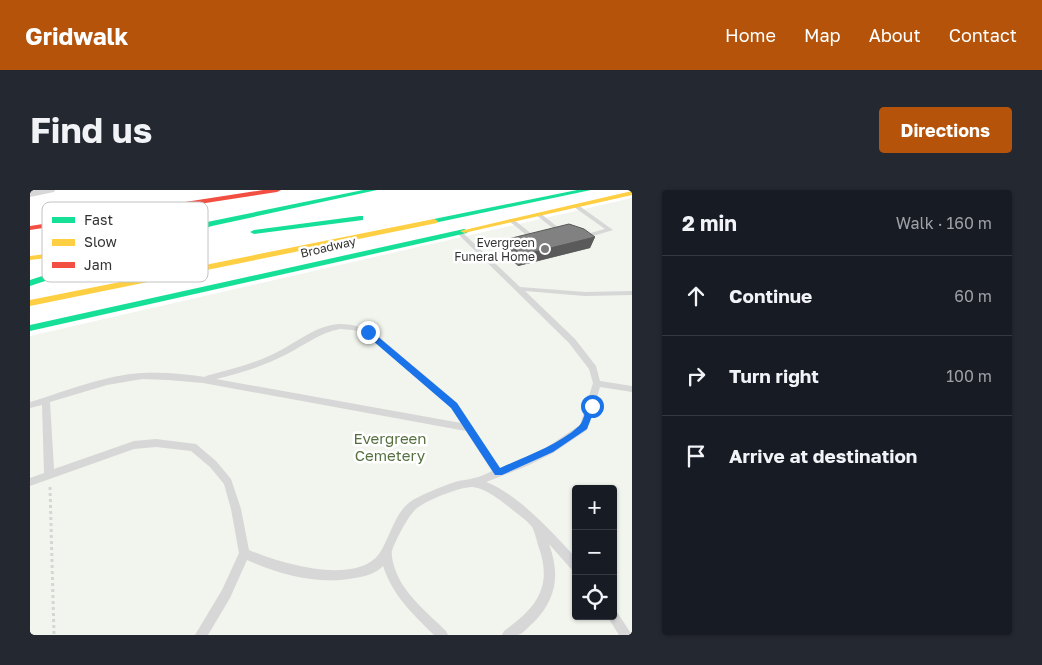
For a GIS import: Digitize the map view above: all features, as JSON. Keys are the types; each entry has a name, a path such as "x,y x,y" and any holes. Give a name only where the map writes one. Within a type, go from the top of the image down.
{"main road":[{"path":"133,202 215,190"},
{"path":"199,202 277,190"},
{"path":"208,218 341,190"},
{"path":"208,225 373,190"},
{"path":"475,201 537,190"},
{"path":"208,265 587,190"},
{"name":"Broadway","path":"30,328 632,193"},
{"path":"238,234 372,216"},
{"path":"30,276 42,272"},
{"path":"30,283 42,279"},
{"path":"30,303 129,282"}],"street":[{"path":"30,194 50,190"}],"lane":[{"path":"538,214 557,229 583,237 610,230 576,206"},
{"path":"511,220 531,236"},
{"path":"244,553 266,563 317,576 346,574 374,568 386,552 398,528 414,505 446,488 473,483 550,450 584,427 598,383 593,368 572,341 459,232"},
{"path":"520,289 585,294 632,293"},
{"path":"203,380 227,374 277,356 297,346 312,334 328,328 358,328 368,332 454,405 498,473"},
{"path":"30,405 97,384 136,376 203,380 470,428"},
{"path":"598,383 632,389"},
{"path":"46,400 49,476"},
{"path":"30,482 134,445 156,443 193,447 213,464 228,482 236,509 244,553 226,594 201,635"},
{"path":"473,483 495,491 537,526 572,562"},
{"path":"508,635 524,624 544,600 550,571 537,526"},
{"path":"386,552 387,566 396,586 442,635"},
{"path":"616,620 626,635"}],"path":[{"path":"49,476 54,635"}],"green space":[{"name":"Evergreen Cemetery","path":"632,198 632,635 30,635 30,336"}],"building":[{"path":"569,224 584,229 595,237 522,255 504,240"}],"traffic: fast":[{"path":"208,225 373,190"},
{"path":"434,221 587,190"},
{"path":"254,232 360,218"},
{"path":"30,328 464,231"},
{"path":"30,283 42,279"}],"traffic: slow":[{"path":"464,231 632,193"},
{"path":"208,267 434,221"},
{"path":"30,258 42,256"},
{"path":"30,303 133,282"}],"traffic: jam":[{"path":"199,202 277,190"},
{"path":"30,228 42,226"}],"place":[{"name":"Evergreen Funeral Home","path":"545,249"}],"route":[{"path":"368,332 454,405 498,473 550,450 584,427 592,406"}]}
